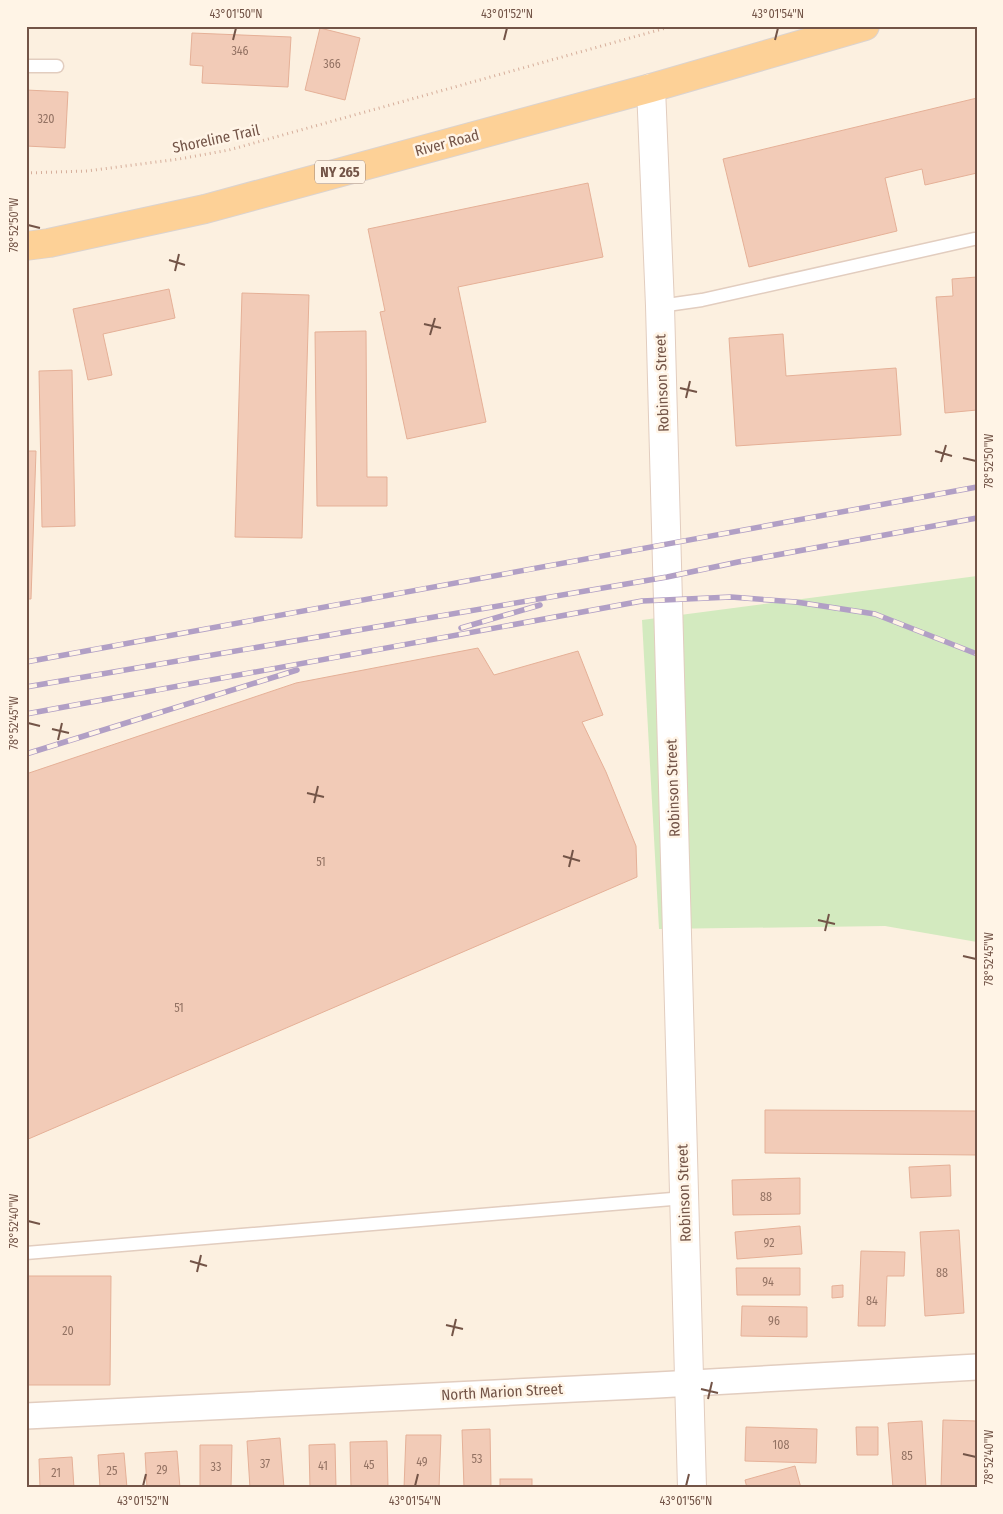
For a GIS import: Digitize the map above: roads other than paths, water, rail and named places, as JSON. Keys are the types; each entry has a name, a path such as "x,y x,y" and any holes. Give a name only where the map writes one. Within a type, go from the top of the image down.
{"main road":[{"name":"River Road","path":"26,246 49,243 205,209 651,88 865,26"}],"street":[{"name":"Robinson Street","path":"651,88 660,306 692,1488"},
{"name":"North Marion Street","path":"26,1416 689,1383 977,1366"}],"lane":[{"path":"26,66 57,66"},
{"path":"660,306 702,300 974,239"},
{"path":"26,1254 684,1198"}],"railway":[{"path":"26,662 977,487"},
{"path":"26,687 667,577 977,518"},
{"path":"26,714 642,601 731,597 796,602 875,614 977,654"},
{"path":"461,628 540,605"},
{"path":"26,754 297,670"}]}
